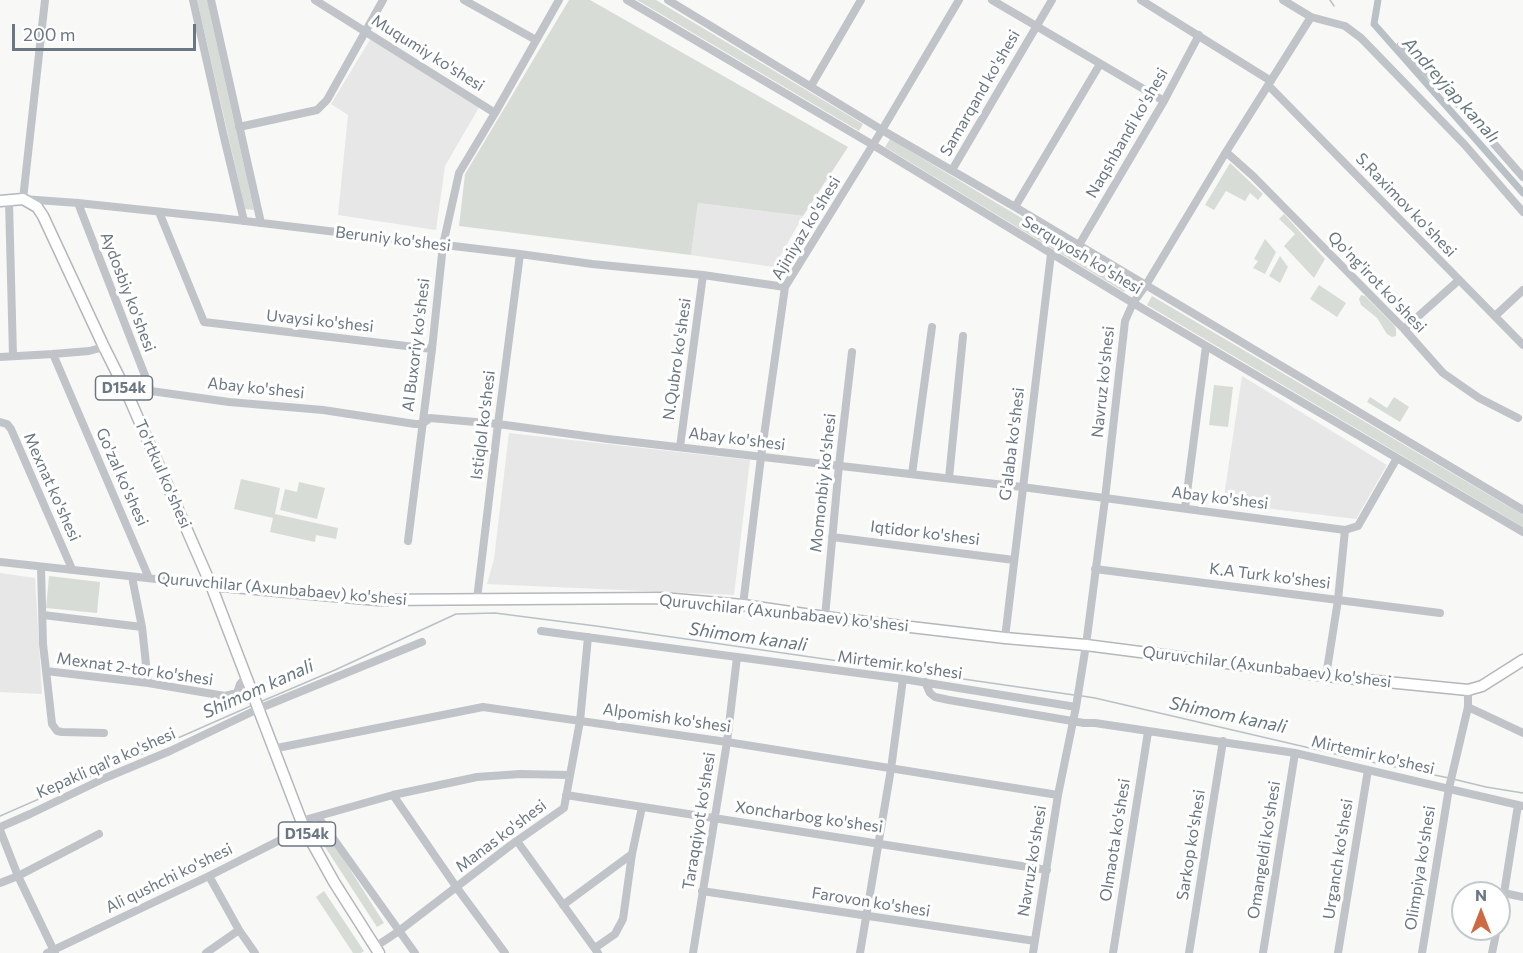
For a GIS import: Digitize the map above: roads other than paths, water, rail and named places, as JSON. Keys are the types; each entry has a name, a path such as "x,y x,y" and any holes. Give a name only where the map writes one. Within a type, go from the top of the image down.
{"main road":[{"name":"Beruniy ko'shesi","path":"4,201 23,199"},
{"name":"To'rtkul ko'shesi","path":"23,199 37,207 43,216 127,393 211,585 302,825 334,882 377,950"},
{"name":"Quruvchilar (Axunbabaev) ko'shesi","path":"211,585 378,600 663,598 743,605 1005,638 1086,645 1326,676 1468,690"},
{"path":"1468,690 1482,686 1523,660"}],"street":[{"path":"23,199 45,0"},
{"path":"193,0 244,221"},
{"path":"211,0 261,223"},
{"name":"Muqumiy ko'shesi","path":"315,0 495,113"},
{"path":"239,127 317,110 327,100 383,0"},
{"path":"464,0 536,40"},
{"name":"Al Buxoriy ko'shesi","path":"408,542 443,245 459,173 559,0"},
{"name":"Serquyosh ko'shesi","path":"627,0 873,145 1133,303 1523,532"},
{"name":"Serquyosh ko'shesi","path":"668,0 882,130 1523,510"},
{"path":"811,86 861,0"},
{"name":"Ajiniyaz ko'shesi","path":"743,605 785,287 959,0"},
{"path":"992,0 1164,101"},
{"name":"Samarqand ko'shesi","path":"952,170 1052,0"},
{"name":"S.Raximov ko'shesi","path":"1141,0 1199,35 1270,83 1523,345"},
{"path":"1283,0 1311,17 1345,26 1361,38 1464,144 1523,212"},
{"name":"Navruz ko'shesi","path":"1033,953 1058,795 1086,645 1125,321 1133,303 1311,17"},
{"name":"Naqshbandi ko'shesi","path":"1079,245 1164,101 1199,35"},
{"path":"1400,46 1467,113 1523,177"},
{"path":"1015,207 1100,64"},
{"name":"Qo'ng'irot ko'shesi","path":"1226,152 1253,176 1404,329 1443,373 1479,398 1518,418"},
{"name":"Beruniy ko'shesi","path":"23,199 244,221 592,264 703,275 785,287"},
{"path":"4,201 13,356"},
{"name":"Aydosbiy ko'shesi","path":"78,203 151,391"},
{"name":"Uvaysi ko'shesi","path":"159,212 204,322 432,349"},
{"name":"Istiqlol ko'shesi","path":"477,599 520,254"},
{"name":"G'alaba ko'shesi","path":"1005,638 1051,254"},
{"name":"N.Qubro ko'shesi","path":"680,447 703,275"},
{"path":"1404,329 1459,280"},
{"path":"1495,316 1523,290"},
{"path":"912,474 932,327"},
{"path":"949,478 963,336"},
{"path":"1185,508 1206,346"},
{"path":"0,357 89,351 104,347"},
{"name":"Momonbiy ko'shesi","path":"825,617 852,352"},
{"name":"Go'zal ko'shesi","path":"53,354 148,578"},
{"name":"Abay ko'shesi","path":"127,393 151,391 229,402 323,410 422,424 430,418 498,424 580,436 949,478 1345,530"},
{"name":"Mexnat ko'shesi","path":"0,422 7,424 11,429 72,569"},
{"path":"1326,676 1338,600 1345,530 1358,526 1397,458"},
{"name":"Iqtidor ko'shesi","path":"832,537 1014,560"},
{"name":"Quruvchilar (Axunbabaev) ko'shesi","path":"0,562 211,585"},
{"path":"41,567 46,671 52,724 57,731 62,732 104,733"},
{"name":"K.A Turk ko'shesi","path":"1095,569 1440,613"},
{"path":"132,577 142,627 148,683"},
{"path":"43,615 142,627"},
{"name":"Mirtemir ko'shesi","path":"541,630 903,679 1076,706"},
{"name":"Manas ko'shesi","path":"377,950 517,841 564,808 580,721 588,637"},
{"name":"Kepakli qal'a ko'shesi","path":"0,828 105,778 171,751 256,703 422,642"},
{"name":"Taraqqiyot ko'shesi","path":"693,953 727,742 737,657"},
{"name":"Mexnat 2-tor ko'shesi","path":"46,671 148,683 225,696 237,693 246,677"},
{"path":"860,953 891,769 903,679"},
{"name":"Mirtemir ko'shesi","path":"924,682 935,697 1073,721 1295,753 1520,805"},
{"name":"Olimpiya ko'shesi","path":"1422,953 1449,788 1468,707 1468,690"},
{"name":"Alpomish ko'shesi","path":"273,748 483,707 727,742 1058,795"},
{"path":"1468,707 1523,733"},
{"name":"Olmaota ko'shesi","path":"1113,953 1148,732"},
{"name":"Sarkop ko'shesi","path":"1189,953 1223,741"},
{"name":"Omangeldi ko'shesi","path":"1263,953 1295,753"},
{"name":"Urganch ko'shesi","path":"1338,953 1368,770"},
{"path":"302,825 318,817 393,795 477,777 520,774 570,776"},
{"path":"393,795 505,953"},
{"name":"Xoncharbog ko'shesi","path":"566,795 1047,870"},
{"path":"1506,881 1520,805"},
{"path":"517,841 596,951 615,934 623,918 632,854 642,807"},
{"path":"318,817 415,953"},
{"name":"Ali qushchi ko'shesi","path":"52,952 209,876 302,825"},
{"path":"0,828 18,876 52,952"},
{"path":"0,883 99,834"},
{"path":"563,904 632,854"},
{"path":"209,876 239,930 255,953"},
{"name":"Farovon ko'shesi","path":"702,891 1035,941"},
{"path":"206,953 239,930"}],"waterway":[{"path":"1330,0 1334,6"},
{"name":"Andreyjap kanalı","path":"1378,0 1374,24 1523,193"},
{"name":"Shimom kanali","path":"260,702 456,614 495,613 1074,695"},
{"name":"Shimom kanali","path":"1082,696 1449,778"},
{"name":"Shimom kanali","path":"0,816 253,705"},
{"name":"Shimom kanali","path":"1453,779 1523,793"}]}
